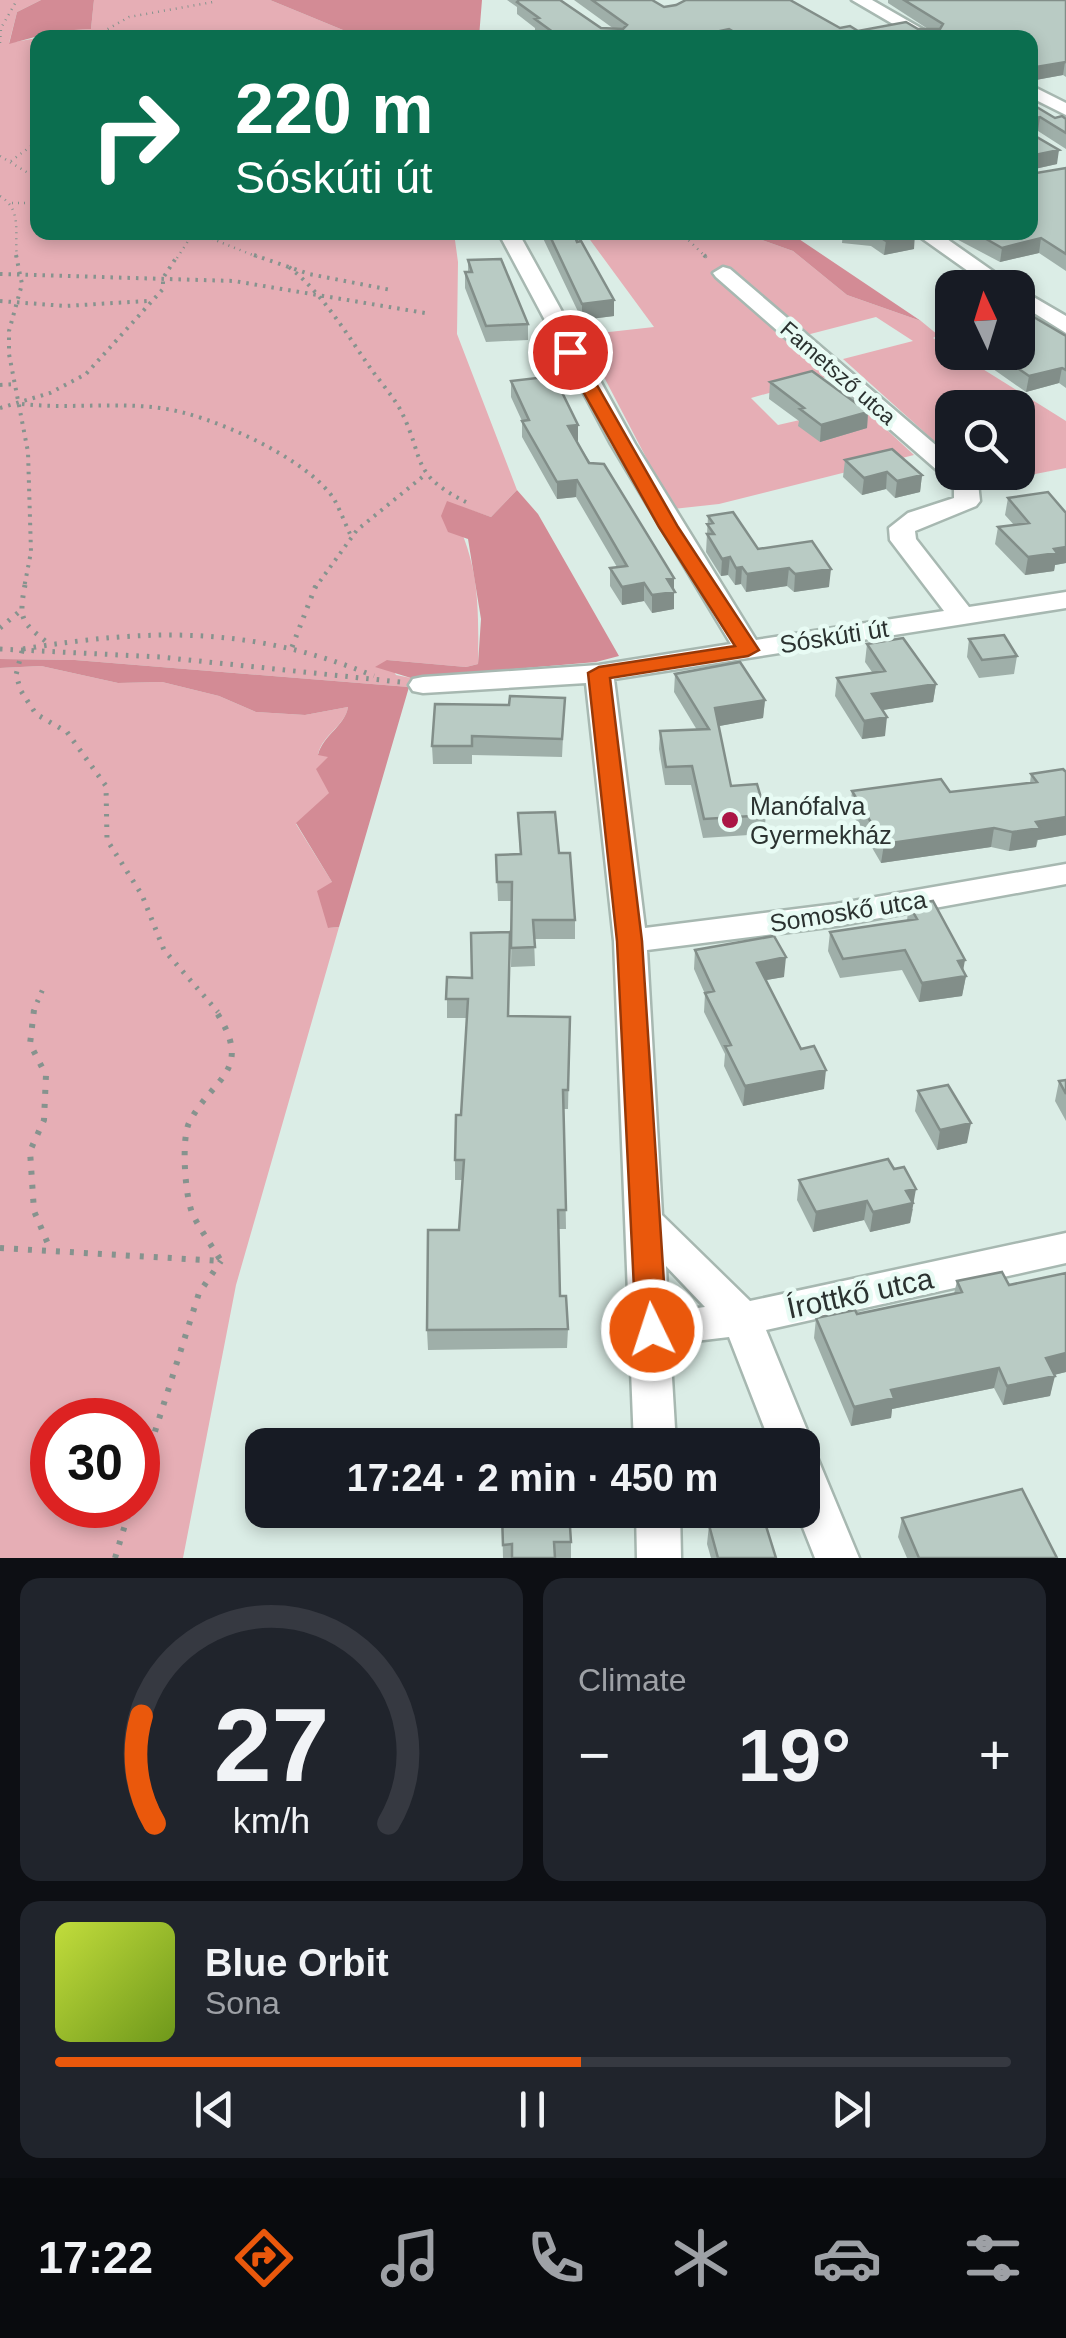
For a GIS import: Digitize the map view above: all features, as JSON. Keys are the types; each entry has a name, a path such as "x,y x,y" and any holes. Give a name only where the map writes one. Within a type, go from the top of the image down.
{"street":[{"path":"860,0 915,30"},
{"path":"1038,94 1066,110"},
{"path":"512,240 585,382 669,527 748,650"},
{"path":"935,240 980,270"},
{"name":"Fametsző utca","path":"724,274 966,483 966,501 954,510 913,518 902,528 903,540 961,615"},
{"path":"1035,305 1066,326"},
{"name":"Sóskúti út","path":"423,684 490,683 599,673 1066,600"},
{"path":"599,673 630,941 655,1428"},
{"name":"Somoskő utca","path":"630,941 836,916 1066,874"},
{"path":"644,1220 742,1319 785,1428"},
{"name":"Írottkő utca","path":"652,1330 742,1319 1066,1248"},
{"path":"820,1514 838,1558"},
{"path":"658,1528 659,1558"}],"path":[{"path":"0,43 1,27 17,0"},
{"path":"101,30 153,10 213,2"},
{"path":"11,161 30,150"},
{"path":"0,156 30,174"},
{"path":"0,196 12,203 30,203"},
{"path":"12,203 21,276 9,331 10,354 28,452 31,552 20,611 24,623 48,644"},
{"path":"0,301 65,306 146,301 163,289 163,278 189,240"},
{"path":"227,240 288,267 391,290"},
{"path":"688,240 724,274"},
{"path":"288,267 319,296 402,414 420,469 446,492 466,502"},
{"path":"0,274 126,273 262,284 425,312"},
{"path":"0,408 21,404 94,368 129,322 144,310 146,301"},
{"path":"0,385 18,384"},
{"path":"21,404 66,410 162,408 216,422 307,471 334,498 350,534"},
{"path":"292,647 310,590 350,534 426,474"},
{"path":"0,628 20,611"},
{"path":"3,650 106,634 259,637 382,680"},
{"path":"3,650 176,658 423,684"},
{"path":"22,651 17,662 20,691 36,714 67,732 106,786 107,840 142,894 164,950 218,1013 230,1038 230,1072 188,1124 185,1161 190,1211 220,1260"},
{"path":"45,984 31,1018 30,1044 46,1076 44,1120 30,1152 34,1211 51,1252"},
{"path":"0,1248 220,1260"},
{"path":"160,1416 199,1293 220,1260"},
{"path":"114,1558 124,1528"}],"shaded area":[{"path":"0,0 41,0 17,12 9,43 30,39 30,240 455,240 457,334 517,490 491,517 447,502 465,542 475,580 478,664 466,667 387,660 396,675 411,678 409,687 75,660 0,659"},
{"path":"41,0 94,0 91,29 30,30 30,38 9,44 17,12"},
{"path":"94,0 270,0 343,30 74,30 91,29"},
{"path":"270,0 482,0 480,30 343,30"},
{"path":"590,240 762,240 793,251 847,295 921,321 935,333 935,370 984,370 1016,390 935,390 935,442 843,359 913,341 876,317 791,339 826,377 751,398 778,425 861,406 914,455 719,504 673,509 582,335 654,327"},
{"path":"762,240 800,240 921,321 847,295 793,251"},
{"path":"1035,402 1066,421 1066,468 1035,474"},
{"path":"517,490 538,514 619,656 596,662 411,678 375,667 387,660 466,667 478,664 481,619 468,539 448,532 441,516 447,501 491,517"},
{"path":"0,659 75,660 409,687 339,927 328,928 317,891 332,882 296,823 329,793 316,769 328,757 318,755 348,707 305,715 256,712 219,696 162,682 118,683 41,666 0,668"},
{"path":"41,666 118,683 162,682 219,696 256,712 305,715 348,707 318,754 329,756 330,793 296,824 332,882 328,928 339,927 236,1285 183,1558 0,1558 0,668"}],"building":[{"path":"560,0 601,28 623,29 627,25 592,0 652,0 664,7 686,0 790,0 840,28 850,26 856,30 550,30 517,2"},
{"path":"904,0 1066,0 1066,62 1038,67 1038,30 863,30 906,22 918,29 940,29 943,24"},
{"path":"1038,108 1055,118 1062,116 1066,119 1066,133 1040,117"},
{"path":"1038,138 1059,150 1038,154"},
{"path":"1066,168 1066,254 1038,239 1038,173"},
{"path":"552,240 581,241 614,300 582,304"},
{"path":"988,240 1033,240 1002,248"},
{"path":"501,259 528,324 486,326 465,272 472,272 468,260"},
{"path":"1035,318 1066,336 1066,370 1029,376 1020,370 1035,370"},
{"path":"812,371 868,412 821,425 770,382"},
{"path":"554,376 578,425 568,426 589,463 604,464 674,578 667,579 675,592 652,595 644,583 622,587 610,568 627,566 577,480 557,482 522,421 529,420 511,381"},
{"path":"892,449 922,475 897,481 887,472 864,478 845,460"},
{"path":"1048,492 1066,513 1066,547 1054,549 1057,553 1028,557 998,527 1029,523 1008,498"},
{"path":"733,512 758,549 812,541 831,569 795,574 789,568 747,574 742,567 736,568 730,557 722,559 707,534 714,534 707,524 713,523 708,516"},
{"path":"1004,635 1017,656 982,660 969,639"},
{"path":"903,638 936,684 872,694 887,717 864,721 837,678 885,671 867,644"},
{"path":"740,662 765,700 715,708 731,786 757,784 766,815 704,819 692,766 666,767 660,731 709,729 675,674"},
{"path":"510,696 565,698 562,739 472,736 472,746 432,746 435,704 509,705"},
{"path":"1063,769 1066,817 1036,822 1040,828 1012,832 994,828 884,844 852,791 941,779 950,792 1037,782 1031,774"},
{"path":"555,812 559,853 570,853 575,920 533,920 535,947 511,948 512,882 497,882 496,855 521,854 518,813"},
{"path":"933,901 965,960 958,961 966,976 922,983 905,950 843,959 830,932 917,919 909,905"},
{"path":"510,932 508,1016 570,1017 568,1090 563,1090 566,1210 558,1210 560,1296 566,1296 568,1329 427,1330 428,1230 459,1230 464,1160 455,1160 456,1115 461,1115 468,999 446,999 447,977 472,978 471,933"},
{"path":"774,936 786,957 757,963 801,1049 814,1046 826,1070 745,1086 725,1046 731,1045 705,993 714,991 695,950"},
{"path":"948,1085 971,1123 940,1130 918,1091"},
{"path":"888,1159 894,1169 904,1167 916,1189 906,1191 913,1203 873,1212 867,1201 816,1212 799,1180"},
{"path":"1002,1272 1009,1285 1066,1273 1066,1353 1046,1358 1055,1376 1007,1386 999,1368 891,1390 894,1398 854,1407 816,1318 855,1310 857,1314 962,1292 957,1281"},
{"path":"1022,1489 1057,1558 919,1558 902,1518"},
{"path":"502,1528 570,1528 571,1542 554,1542 555,1558 512,1558 512,1544 503,1545"},
{"path":"710,1528 767,1528 776,1558 718,1558"}],"place":[{"name":"Manófalva Gyermekház","path":"730,820"}],"route":[{"path":"570,352 669,527 748,650 599,673 630,941 652,1330"}]}
